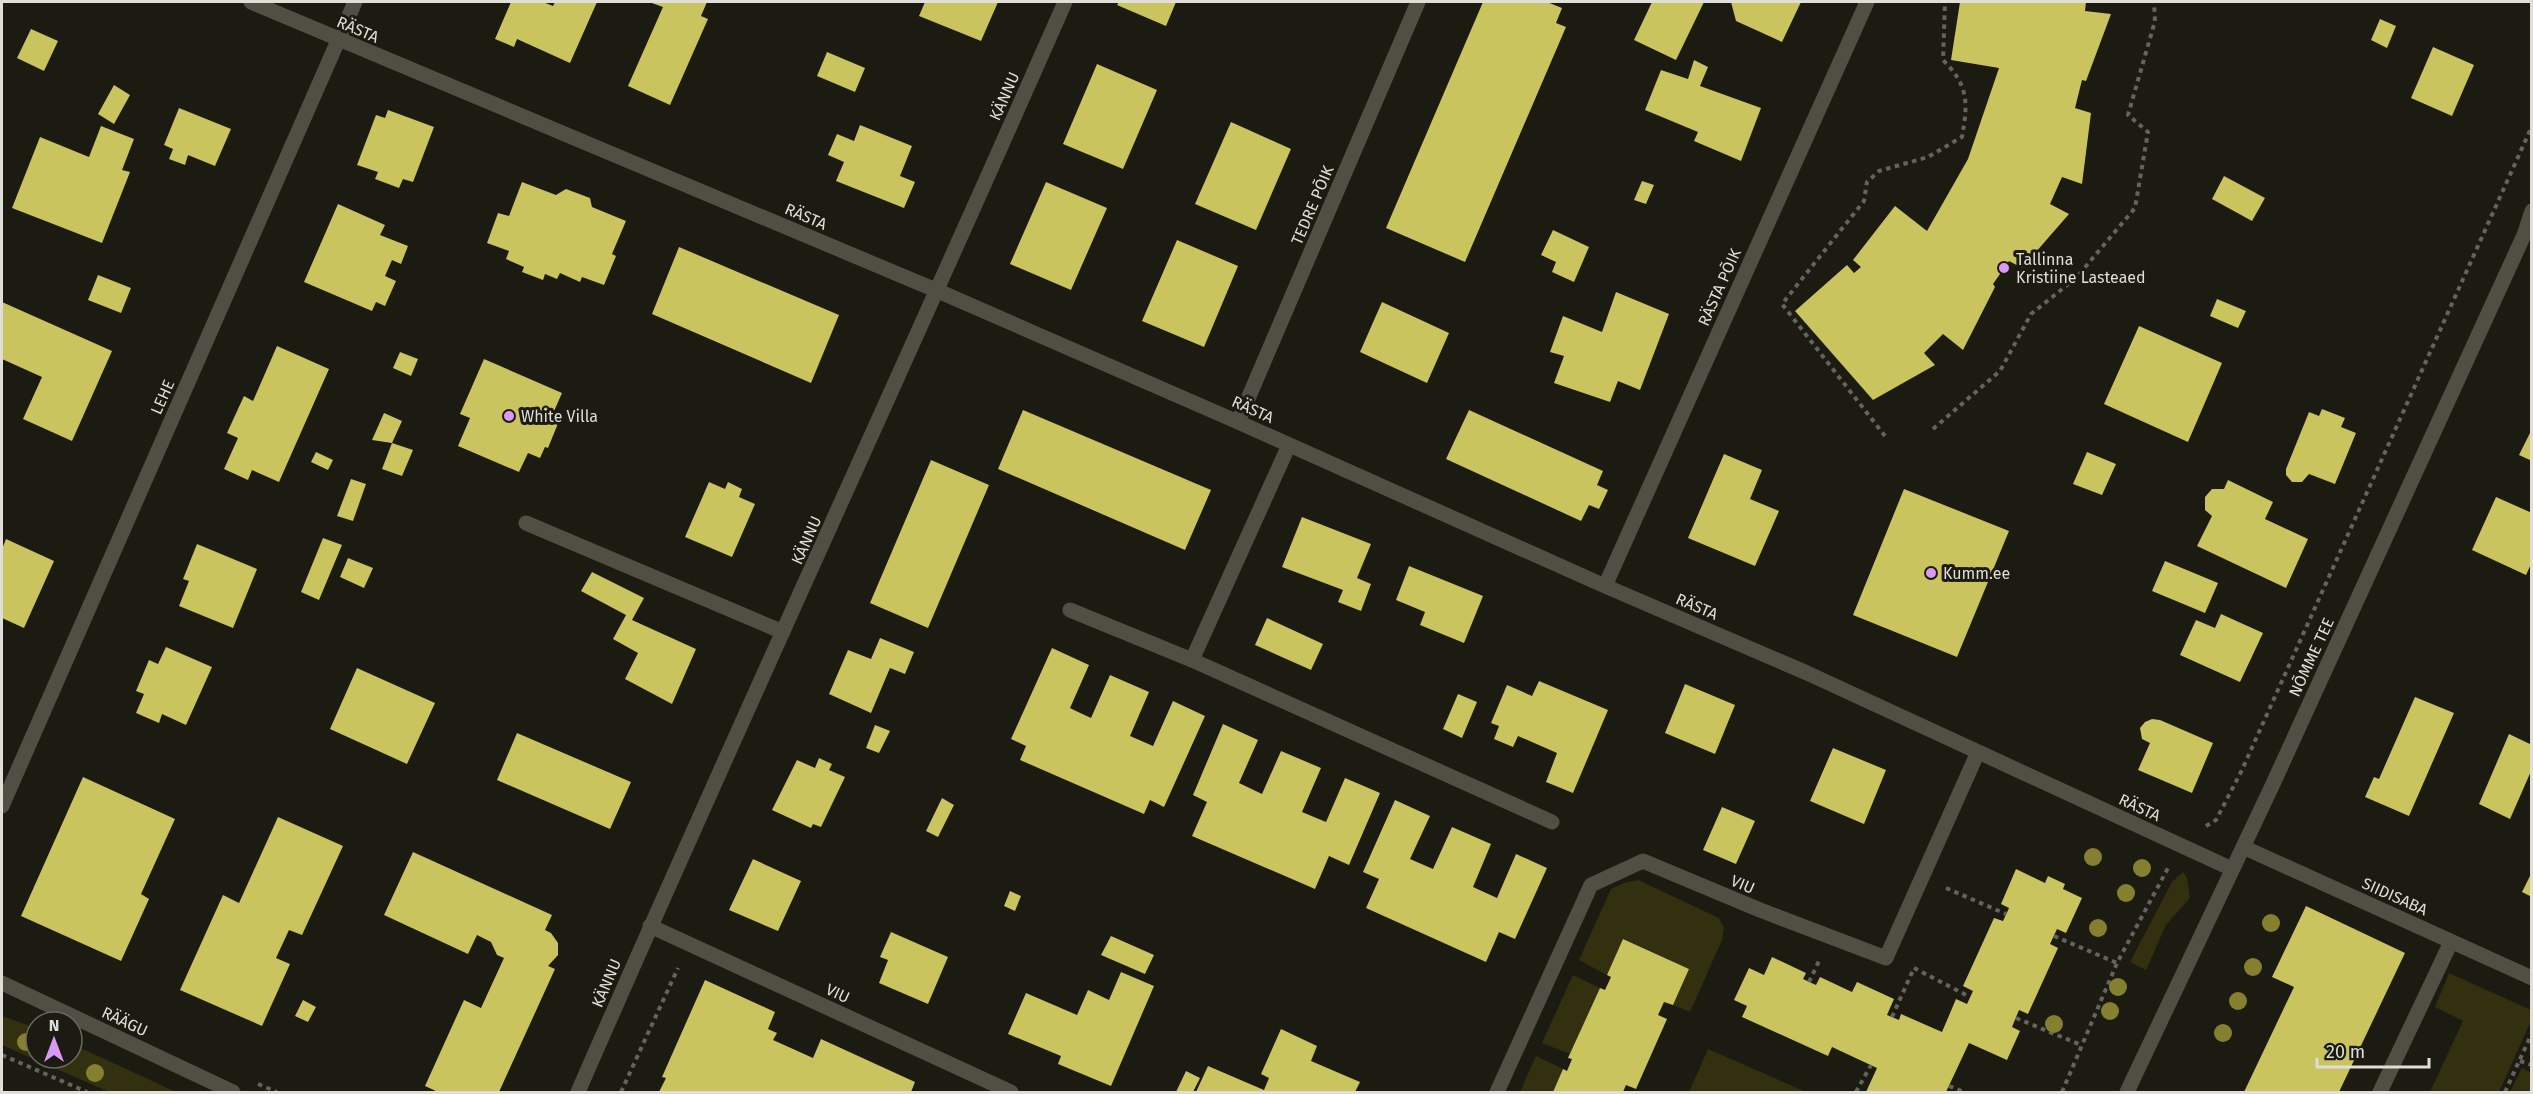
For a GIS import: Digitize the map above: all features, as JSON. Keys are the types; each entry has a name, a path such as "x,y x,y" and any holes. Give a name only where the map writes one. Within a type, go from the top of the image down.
{"street":[{"name":"RÄSTA","path":"251,2 938,291 1238,422 1605,586 1807,673 2232,869"},
{"name":"LEHE","path":"2,806 356,2"},
{"name":"KÄNNU","path":"578,1092 650,926 938,291 1065,2"},
{"name":"TEDRE PÕIK","path":"1238,422 1419,2"},
{"name":"RÄSTA PÕIK","path":"1605,586 1867,2"},
{"name":"NÕMME TEE","path":"2127,1092 2243,847 2528,230 2532,212"},
{"path":"1192,660 1289,445"},
{"path":"526,523 783,632"},
{"path":"1070,610 1192,660 1552,822"},
{"name":"VIU","path":"1497,1092 1591,885 1643,861 1760,910 1886,958 1978,752"},
{"name":"SIIDISABA","path":"2243,847 2532,978"},
{"name":"VIU","path":"650,926 1011,1092"},
{"path":"2380,1092 2451,942"},
{"name":"RÄÄGU","path":"2,983 233,1092"}],"path":[{"path":"1885,436 1782,304 1864,201 1867,182 1879,171 1928,157 1962,137 1967,110 1959,76 1943,60 1945,2"},
{"path":"1933,429 2000,371 2031,314 2076,278 2135,208 2148,132 2128,115 2155,21 2154,2"},
{"path":"2197,829 2216,820 2241,772 2532,126"},
{"path":"2062,1092 2117,963 2173,860"},
{"path":"1921,877 2006,914"},
{"path":"2054,936 2117,963"},
{"path":"621,1092 689,944"},
{"path":"1809,982 1819,961"},
{"path":"1914,968 1970,997"},
{"path":"1892,1017 1908,982"},
{"path":"2016,1018 2081,1045"},
{"path":"2505,1092 2532,1033"},
{"path":"2,1055 87,1092"},
{"path":"2520,1061 2532,1065"},
{"path":"1856,1092 1871,1065"},
{"path":"1949,1086 1964,1092"}],"shaded area":[{"path":"2183,872 2187,878 2190,898 2166,925 2146,970 2130,962 2172,882"},
{"path":"1638,880 1719,918 1724,928 1722,940 1690,1012 1673,1005 1689,969 1624,939 1607,975 1579,960 1611,889"},
{"path":"2449,973 2531,1010 2531,1021 2499,1092 2430,1092 2463,1021 2435,1007"},
{"path":"1573,975 1600,988 1570,1054 1542,1043"},
{"path":"2,1016 24,1024 24,1055 2,1045"},
{"path":"1708,1049 1806,1092 1689,1092"},
{"path":"84,1050 176,1092 109,1092 59,1070 84,1070"},
{"path":"1536,1056 1563,1069 1553,1092 1520,1092"},
{"path":"2522,1068 2531,1073 2531,1092 2510,1092"}],"building":[{"path":"511,2 543,2 553,6 555,2 597,2 570,63 517,39 514,47 495,39"},
{"path":"649,2 707,2 701,16 708,19 670,105 628,86 663,7"},
{"path":"925,2 998,2 981,41 919,16"},
{"path":"1119,2 1176,2 1166,26 1117,5"},
{"path":"1483,2 1547,2 1562,8 1556,23 1566,27 1465,262 1386,228"},
{"path":"1652,2 1704,2 1676,60 1634,40"},
{"path":"1731,2 1801,2 1782,42 1736,21"},
{"path":"1960,2 2086,2 2085,11 2111,14 2086,81 2082,80 2075,108 2091,113 2082,184 2062,177 2050,204 2069,214 2022,268 2009,261 1993,284 1995,287 1963,350 1943,334 1924,353 1935,365 1873,400 1795,311 1847,265 1854,273 1861,267 1853,260 1895,206 1927,231 1968,159 1999,68 1951,60"},
{"path":"2380,19 2396,26 2387,48 2371,40"},
{"path":"31,29 58,41 44,71 17,58"},
{"path":"2433,47 2474,65 2452,116 2411,98"},
{"path":"827,52 865,68 855,92 817,76"},
{"path":"1694,60 1708,67 1700,86 1761,108 1741,161 1694,141 1698,132 1645,110 1661,70 1688,79"},
{"path":"1097,64 1157,90 1123,169 1063,144"},
{"path":"114,85 130,95 114,124 98,114"},
{"path":"179,108 231,129 215,166 188,155 185,165 169,159 173,149 164,145"},
{"path":"388,110 434,127 413,182 403,179 399,188 375,179 378,172 357,165 376,115 385,118"},
{"path":"1231,122 1291,149 1256,230 1195,204"},
{"path":"860,125 912,146 900,176 915,182 904,208 836,181 844,162 828,155 837,134 854,141"},
{"path":"101,126 134,139 122,170 130,172 102,243 12,208 40,137 89,157"},
{"path":"2224,176 2265,198 2252,221 2212,199"},
{"path":"1642,181 1654,185 1646,204 1634,200"},
{"path":"522,182 556,195 566,189 590,198 592,207 626,221 612,254 616,256 604,285 582,277 580,282 560,273 557,279 545,274 543,280 522,272 524,267 506,259 509,251 487,243 498,213 509,216"},
{"path":"1046,182 1107,208 1071,290 1010,264"},
{"path":"338,204 385,225 380,235 408,246 401,264 392,260 385,276 396,281 385,306 376,302 372,311 304,282"},
{"path":"1553,230 1589,247 1574,282 1552,272 1556,262 1541,255"},
{"path":"1177,240 1238,266 1204,347 1142,321"},
{"path":"679,247 839,315 811,383 652,314"},
{"path":"98,275 131,288 121,313 88,300"},
{"path":"1616,292 1669,314 1640,390 1618,381 1610,402 1554,383 1564,356 1550,352 1563,316 1602,332"},
{"path":"2217,299 2246,311 2238,328 2210,316"},
{"path":"2,302 112,351 72,441 23,419 42,377 2,359"},
{"path":"1382,302 1449,333 1427,383 1360,352"},
{"path":"2139,326 2222,363 2188,442 2104,404"},
{"path":"277,346 329,369 279,482 252,470 248,480 224,469 238,438 227,433 244,396 253,401"},
{"path":"400,352 418,359 411,376 393,368"},
{"name":"White Villa","path":"484,359 562,393 551,418 559,421 548,448 545,447 540,458 528,453 519,472 458,446 470,418 460,414"},
{"path":"2322,409 2345,418 2341,427 2356,433 2335,484 2309,474 2302,482 2292,482 2286,475 2286,469 2309,412 2319,416"},
{"path":"1023,410 1211,490 1185,550 998,469"},
{"path":"1469,410 1603,471 1597,485 1608,490 1599,509 1589,505 1581,521 1446,459"},
{"path":"384,413 402,421 392,443 372,440"},
{"path":"2532,429 2532,461 2519,455"},
{"path":"392,443 413,450 402,476 382,469"},
{"path":"316,452 333,460 328,470 311,462"},
{"path":"2087,452 2116,464 2102,495 2073,484"},
{"path":"1724,454 1762,470 1750,499 1779,511 1755,566 1688,538"},
{"path":"931,460 989,485 928,628 870,603"},
{"path":"351,479 366,484 353,521 337,516"},
{"path":"2228,480 2273,502 2265,519 2308,539 2286,588 2197,546 2212,516 2205,510 2205,497 2212,489 2224,489"},
{"path":"709,482 725,489 728,482 742,489 739,497 755,504 732,557 685,537"},
{"name":"Kumm.ee","path":"1904,489 2009,531 1957,657 1853,615"},
{"path":"2496,497 2532,513 2532,562 2526,575 2472,550"},
{"path":"1302,517 1371,544 1357,578 1371,584 1361,611 1338,602 1343,590 1282,567"},
{"path":"323,538 342,545 319,600 301,592"},
{"path":"6,539 54,561 24,628 2,618 2,549"},
{"path":"197,544 257,569 233,628 179,606 189,581 183,579"},
{"path":"348,558 373,568 364,588 340,577"},
{"path":"2165,561 2218,583 2205,613 2152,591"},
{"path":"1409,566 1483,596 1464,643 1420,625 1425,612 1396,600"},
{"path":"592,572 644,598 632,620 696,649 672,704 625,679 638,653 613,639 626,615 581,591"},
{"path":"2221,614 2263,633 2240,682 2180,655 2196,620 2215,628"},
{"path":"1267,618 1323,644 1311,670 1255,645"},
{"path":"880,638 914,652 905,674 890,668 871,713 829,694 848,650 871,659"},
{"path":"166,647 212,667 186,725 162,714 159,723 136,713 144,694 136,691 149,660 158,664"},
{"path":"1052,648 1089,665 1070,708 1091,718 1110,675 1149,692 1130,736 1153,746 1173,701 1205,716 1164,807 1150,800 1144,814 1020,760 1026,746 1011,739"},
{"path":"357,668 435,703 407,764 330,729"},
{"path":"1539,681 1608,710 1573,793 1546,782 1557,753 1518,736 1513,747 1494,739 1499,726 1491,723 1507,685 1532,696"},
{"path":"1685,684 1735,705 1715,754 1665,733"},
{"path":"1458,694 1477,702 1462,738 1443,729"},
{"path":"2415,697 2454,713 2409,816 2365,797 2374,777 2379,779"},
{"path":"2152,719 2160,720 2213,743 2192,793 2138,770 2150,743 2142,739 2140,728"},
{"path":"1223,724 1258,740 1239,783 1262,794 1281,751 1321,768 1302,812 1326,822 1345,778 1380,793 1349,865 1329,856 1315,889 1192,836 1207,802 1193,795"},
{"path":"875,725 890,731 879,753 866,748"},
{"path":"517,733 631,782 610,829 497,780"},
{"path":"2509,734 2532,745 2532,769 2510,819 2479,804"},
{"path":"1833,748 1886,770 1864,824 1810,801"},
{"path":"819,758 832,764 829,770 845,777 821,827 813,824 811,828 772,810 797,760 815,768"},
{"path":"83,777 175,819 141,894 149,899 121,961 21,916"},
{"path":"942,798 954,805 938,837 926,831"},
{"path":"1395,800 1430,816 1410,859 1433,869 1452,827 1491,844 1473,887 1497,898 1516,854 1547,868 1515,939 1499,932 1486,962 1366,908 1379,879 1363,872"},
{"path":"1722,807 1755,821 1736,864 1703,850"},
{"path":"278,817 343,846 302,935 289,930 276,958 290,964 262,1026 180,990 223,895 239,903"},
{"path":"413,852 552,915 545,930 551,933 558,943 558,955 548,966 555,969 499,1092 438,1092 425,1086 464,1000 481,1008 504,958 497,955 491,942 477,935 468,954 384,915"},
{"path":"753,859 801,881 778,931 729,910"},
{"path":"2016,869 2045,883 2048,876 2065,884 2063,889 2082,898 2066,933 2057,929 2050,944 2058,948 2028,1014 2019,1010 2012,1027 2020,1031 2007,1060 1969,1043 1946,1092 1866,1092 1877,1068 1832,1047 1828,1056 1742,1017 1747,1006 1734,1000 1749,968 1764,975 1772,957 1806,973 1803,979 1816,985 1820,977 1852,992 1857,982 1894,999 1887,1015 1899,1020 1901,1014 1942,1032 1956,999 1967,1004 1973,991 1963,986 1994,918 2003,921 2009,908 2001,904"},
{"path":"2532,872 2532,897 2522,892"},
{"path":"1010,891 1021,896 1015,911 1004,906"},
{"path":"2306,906 2405,953 2339,1092 2244,1092 2294,987 2272,977"},
{"path":"891,932 948,957 928,1004 879,983 888,960 880,957"},
{"path":"1111,936 1154,955 1145,974 1101,955"},
{"path":"1623,939 1689,969 1673,1005 1664,1002 1658,1015 1667,1019 1636,1089 1626,1085 1623,1092 1553,1092 1563,1069 1567,1071 1572,1059 1568,1058 1600,988 1605,990 1611,977 1607,975"},
{"path":"1121,972 1154,986 1111,1086 1058,1064 1061,1056 1008,1034 1026,993 1077,1015 1088,990 1109,1000"},
{"path":"705,980 775,1012 768,1029 777,1033 773,1040 813,1058 821,1039 915,1082 911,1092 659,1092 666,1078 662,1077"},
{"path":"303,1000 316,1007 308,1022 295,1016"},
{"path":"1281,1029 1317,1046 1311,1061 1360,1082 1355,1092 1196,1092 1208,1066 1264,1090 1269,1078 1261,1074"},
{"path":"1186,1071 1200,1078 1193,1092 1176,1092"}],"place":[{"name":"Tallinna Kristiine Lasteaed","path":"2004,268"},
{"name":"White Villa","path":"509,416"},
{"name":"Kumm.ee","path":"1931,573"}]}
